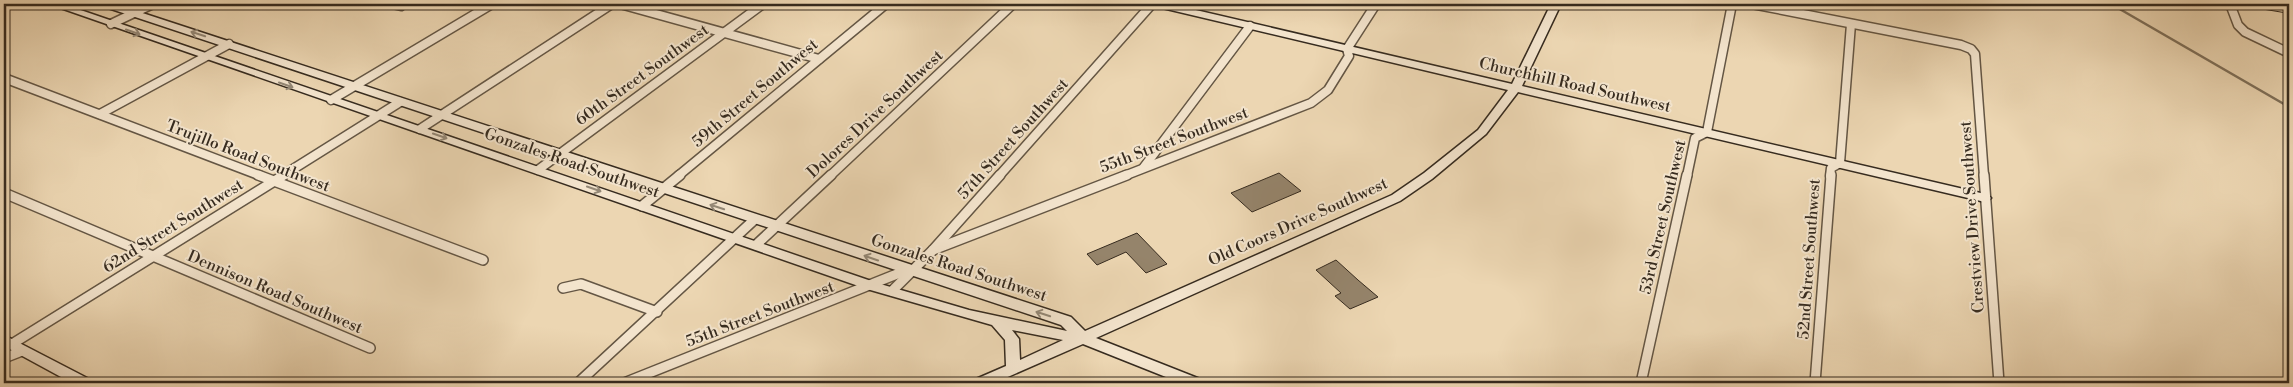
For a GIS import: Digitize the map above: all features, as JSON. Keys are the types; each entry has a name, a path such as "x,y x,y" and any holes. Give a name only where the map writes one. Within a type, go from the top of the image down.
{"main road":[{"path":"2254,4 2289,10"}],"street":[{"name":"Gonzales Road Southwest","path":"54,4 872,286 996,322 1083,338 1186,382"},
{"name":"Gonzales Road Southwest","path":"106,4 909,271 1066,321 1083,338"},
{"path":"111,24 153,4"},
{"path":"392,4 401,6"},
{"path":"331,100 492,4"},
{"path":"420,129 612,4"},
{"path":"620,4 819,58"},
{"name":"60th Street Southwest","path":"538,170 763,4"},
{"name":"59th Street Southwest","path":"642,206 886,4"},
{"name":"Dolores Drive Southwest","path":"756,245 1013,4"},
{"name":"57th Street Southwest","path":"892,291 909,271 933,250 1152,4"},
{"name":"Churchhill Road Southwest","path":"1158,4 1985,198"},
{"name":"55th Street Southwest","path":"933,250 1320,98 1328,90 1349,56 1347,49 1376,4"},
{"name":"Old Coors Drive Southwest","path":"981,383 1396,198 1482,132 1514,88 1556,4"},
{"name":"53rd Street Southwest","path":"1641,383 1694,138 1707,132 1732,4"},
{"path":"1752,4 1850,24"},
{"path":"2230,4 2238,25 2245,32 2289,53"},
{"name":"Crestview Drive Southwest","path":"1850,24 1961,45 1971,49 1975,54 1999,383"},
{"name":"52nd Street Southwest","path":"1815,383 1831,168 1840,163 1850,24"},
{"path":"1144,167 1250,26"},
{"path":"100,114 229,44"},
{"name":"Trujillo Road Southwest","path":"4,78 273,182 483,260"},
{"name":"62nd Street Southwest","path":"4,358 13,345 400,102"},
{"name":"Dennison Road Southwest","path":"4,193 370,348"},
{"path":"578,383 657,312 755,219"},
{"name":"55th Street Southwest","path":"624,383 909,271"},
{"path":"563,288 581,284 657,312"},
{"path":"996,322 1012,339 1013,369"},
{"path":"13,345 84,383"}],"building":[{"path":"1279,173 1301,191 1252,212 1231,193"},
{"path":"1137,233 1167,264 1146,273 1126,252 1097,265 1087,254"},
{"path":"1336,260 1378,297 1350,309 1335,296 1341,293 1316,270"}],"waterway":[{"path":"2111,4 2289,107"}]}
